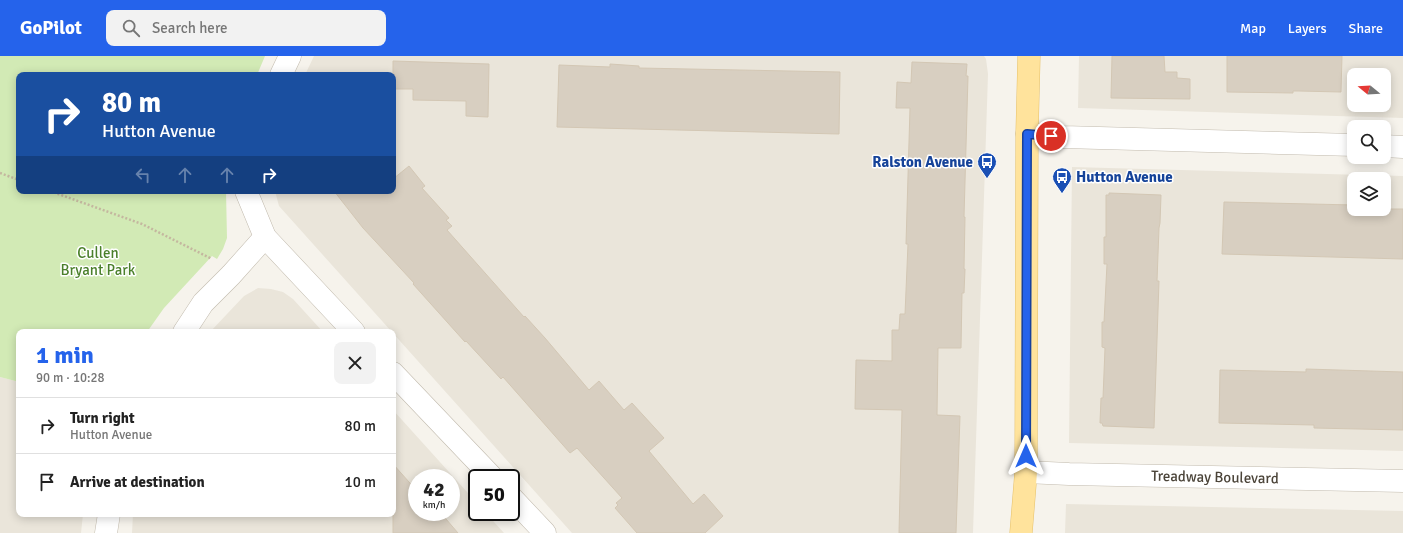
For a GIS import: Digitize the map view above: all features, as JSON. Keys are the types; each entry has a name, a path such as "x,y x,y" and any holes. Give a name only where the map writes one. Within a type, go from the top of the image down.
{"main road":[{"path":"1021,533 1026,472 1027,134 1029,56"}],"street":[{"path":"282,72 290,56"},
{"path":"1027,134 1063,137 1347,145"},
{"path":"1391,146 1403,147"},
{"path":"247,194 265,237 351,329"},
{"path":"186,329 203,303 231,275 265,237"},
{"path":"396,376 484,469"},
{"name":"Treadway Boulevard","path":"1026,472 1403,481"},
{"path":"520,507 545,533"},
{"path":"106,533 109,517"}],"path":[{"path":"0,173 16,179"},
{"path":"58,194 142,224 214,260"}],"shaded area":[{"path":"314,56 984,56 986,59 988,74 973,533 572,533 520,475 520,469 515,469 396,337 396,329 389,329 279,206 276,194 396,194 396,72 306,72"},
{"path":"1079,56 1403,56 1403,118 1078,108"},
{"path":"1072,167 1347,174 1347,216 1391,216 1391,176 1403,176 1403,451 1069,443"},
{"path":"258,288 283,292 293,299 320,329 213,329 244,296"},
{"path":"0,377 16,381 16,517 83,517 81,533 0,533"},
{"path":"396,413 446,469 408,469 408,521 460,521 460,484 468,493 468,521 493,521 504,533 132,533 133,517 396,517"},
{"path":"1066,504 1403,511 1403,533 1065,533"}],"green space":[{"name":"Cullen Bryant Park","path":"0,56 265,56 258,72 16,72 16,194 226,194 227,238 217,259 212,256 164,308 149,329 16,329 16,381 0,377"}],"building":[{"path":"1112,56 1164,56 1165,72 1177,72 1177,78 1190,79 1190,99 1111,98"},
{"path":"1227,56 1342,56 1341,92 1227,92"},
{"path":"393,61 489,64 488,117 466,116 466,101 413,100 413,89 396,89 396,72 393,72"},
{"path":"912,62 967,64 966,76 968,76 964,217 965,269 964,293 962,293 961,348 938,348 937,415 960,416 956,533 899,533 902,410 855,409 856,360 892,361 892,330 899,330 900,314 905,314 908,244 906,244 910,108 896,108 897,82 911,83"},
{"path":"610,64 639,66 639,68 840,72 839,134 557,127 559,65 610,67"},
{"path":"409,166 425,186 422,188 449,218 446,220 452,226 447,230 524,317 525,316 545,338 589,390 599,381 624,410 632,403 664,438 649,451 693,504 704,494 723,516 705,533 637,533 615,508 618,505 616,503 622,498 577,448 570,453 503,377 501,379 466,341 465,342 413,284 414,283 363,228 336,194 396,194 396,177"},
{"path":"1109,193 1161,195 1157,281 1159,281 1154,428 1103,426 1102,423 1100,423 1101,398 1103,398 1105,348 1102,347 1102,322 1104,322 1107,264 1104,264 1104,237 1106,237 1106,195 1109,195"},
{"path":"1224,202 1347,205 1347,216 1391,216 1391,209 1403,209 1403,259 1222,254"},
{"path":"1306,369 1403,372 1403,430 1314,428 1314,425 1219,423 1220,370 1306,372"},
{"path":"396,467 408,481 408,521 448,521 458,533 393,533 393,517 396,517"}],"place":[{"name":"Ralston Avenue","path":"987,179"},
{"name":"Hutton Avenue","path":"1062,194"}],"route":[{"path":"1026,456 1027,134 1051,136"}]}
